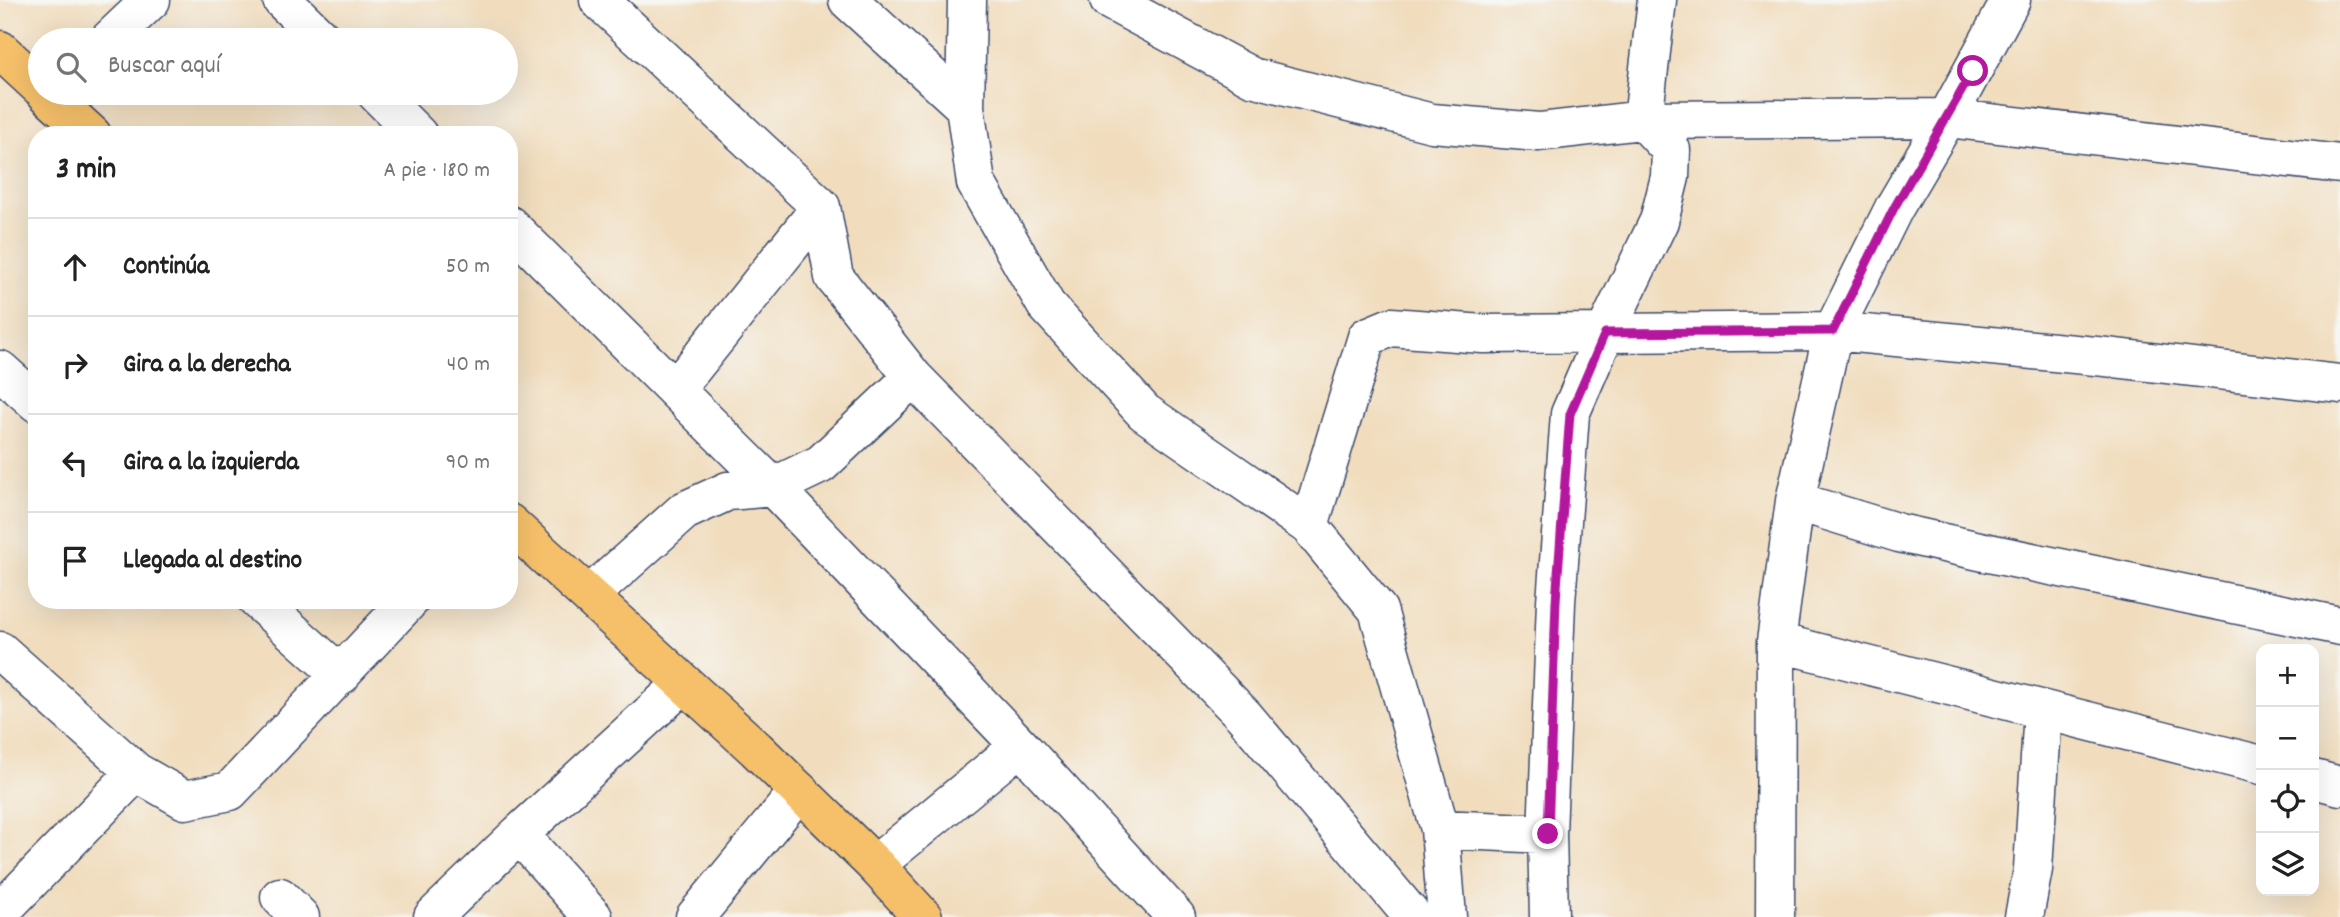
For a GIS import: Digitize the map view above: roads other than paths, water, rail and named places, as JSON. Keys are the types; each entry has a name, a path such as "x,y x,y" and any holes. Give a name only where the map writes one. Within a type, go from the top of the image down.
{"main road":[{"path":"0,50 28,74"},
{"path":"61,105 83,126"},
{"path":"518,531 799,791 875,865 923,917"}],"street":[{"path":"122,28 151,0"},
{"path":"282,0 311,28"},
{"path":"599,0 821,207 834,277 913,377 1244,716 1413,917"},
{"path":"848,0 965,107"},
{"path":"967,0 965,107 976,183 1046,305 1144,412 1309,526 1378,610 1440,829 1447,917"},
{"path":"1109,0 1252,77 1432,123 1539,132 1643,120 1947,118 2340,164"},
{"path":"1549,917 1548,834 1556,601 1570,414 1605,333 1659,221 1670,177 1671,150 1643,120 1657,0"},
{"path":"1775,917 1776,642 1795,501 1833,331 1894,208 2011,0"},
{"path":"388,105 409,126"},
{"path":"675,390 821,207"},
{"path":"518,234 773,487 1020,746 1176,917"},
{"path":"1309,526 1367,337 1391,327 1483,334 1833,331 2106,357 2340,384"},
{"path":"0,370 28,395"},
{"path":"590,595 684,511 728,491 773,487 821,464 913,377"},
{"path":"1795,501 1899,533 2340,626"},
{"path":"267,609 341,675"},
{"path":"0,651 136,772 185,800 230,791 402,609"},
{"path":"1776,642 2256,764"},
{"path":"433,917 683,684"},
{"path":"2024,917 2033,869 2043,710"},
{"path":"875,865 1020,746"},
{"path":"0,912 136,772"},
{"path":"2319,780 2340,786"},
{"path":"695,917 799,791"},
{"path":"1440,829 1548,834"},
{"path":"519,834 593,917"}]}
